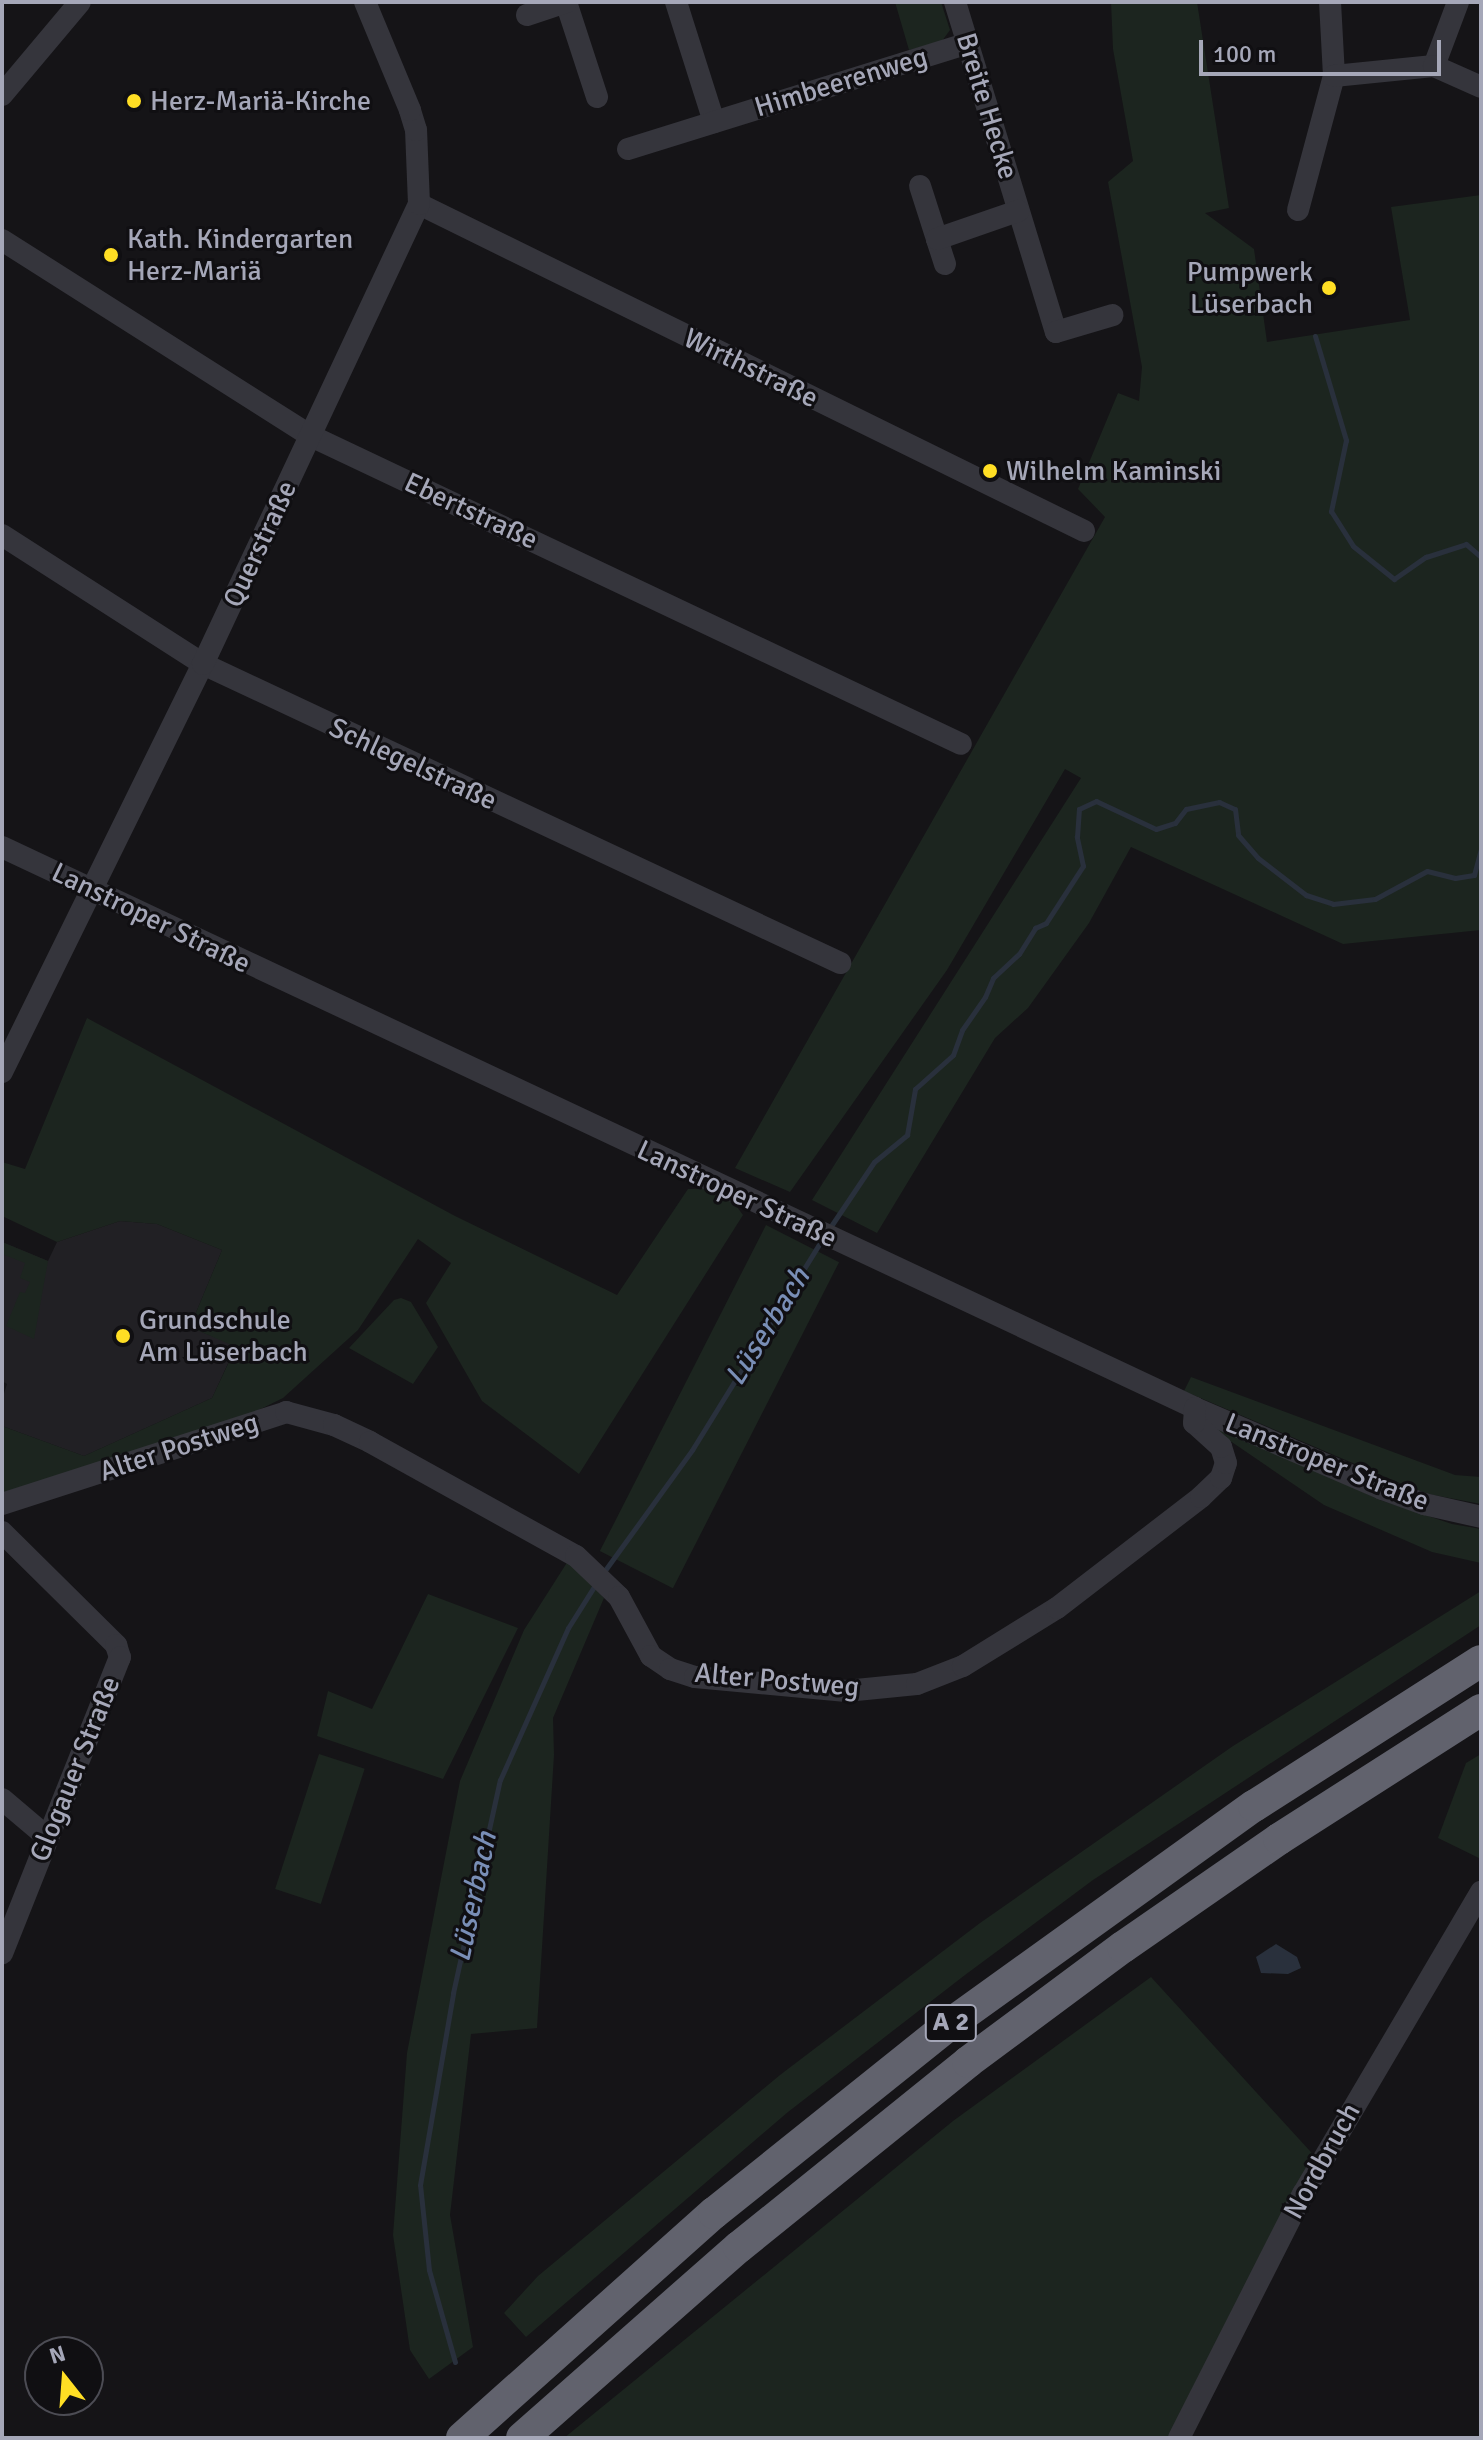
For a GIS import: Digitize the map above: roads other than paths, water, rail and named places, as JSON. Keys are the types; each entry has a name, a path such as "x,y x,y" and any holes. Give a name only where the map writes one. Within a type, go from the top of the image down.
{"highway":[{"name":"A 2","path":"462,2438 714,2213 946,2027 1229,1823 1481,1661"},
{"name":"A 2","path":"522,2438 728,2256 968,2062 1123,1947 1267,1847 1481,1710"}],"street":[{"path":"2,95 80,2"},
{"name":"Querstraße","path":"2,1072 203,664 419,204 416,130 365,2"},
{"path":"527,15 566,2 597,97"},
{"path":"676,2 714,122"},
{"name":"Breite Hecke","path":"955,2 1056,332 1113,315"},
{"path":"1298,210 1334,76 1330,2"},
{"path":"1434,66 1458,2"},
{"name":"Himbeerenweg","path":"628,149 968,43"},
{"path":"1334,76 1434,66 1481,87"},
{"path":"920,186 945,264"},
{"name":"Wirthstraße","path":"419,204 1084,531"},
{"name":"Breite Hecke","path":"937,239 1018,211"},
{"name":"Ebertstraße","path":"2,240 311,436 961,744"},
{"name":"Schlegelstraße","path":"2,535 203,664 840,963"},
{"name":"Lanstroper Straße","path":"2,847 1195,1408 1382,1489 1424,1504 1481,1517"},
{"name":"Alter Postweg","path":"2,1504 286,1412 334,1425 370,1442 586,1565 619,1597 651,1656 670,1669 695,1677 846,1691 917,1684 963,1666 1057,1608 1127,1557 1221,1478 1226,1463 1221,1447 1194,1423 1195,1408"},
{"name":"Glogauer Straße","path":"2,1532 116,1645 120,1657 2,1953"},
{"path":"2,1799 47,1837"},
{"name":"Nordbruch","path":"1179,2438 1303,2194 1363,2086 1481,1892"}],"water":[{"path":"1276,1944 1297,1957 1301,1968 1288,1974 1261,1973 1256,1957"}],"waterway":[{"name":"Lüserbach","path":"1315,336 1346,440 1331,511 1353,546 1394,579 1426,557 1466,544 1481,557"},
{"name":"Lüserbach","path":"829,1229 874,1162 907,1135 915,1089 953,1055 962,1030 985,997 993,978 1019,954 1035,928 1046,923 1083,866 1077,837 1079,809 1096,801 1156,829 1175,823 1186,809 1219,802 1235,809 1238,835 1258,858 1306,895 1333,904 1375,899 1427,871 1455,878 1474,875 1481,848"},
{"name":"Lüserbach","path":"603,1573 692,1450 823,1238"},
{"name":"Lüserbach","path":"455,2362 429,2270 420,2185 453,1993 500,1780 568,1628 595,1585"}],"place":[{"name":"Herz-Mariä-Kirche","path":"134,101"},
{"name":"Kath. Kindergarten Herz-Mariä","path":"111,255"},
{"name":"Pumpwerk Lüserbach","path":"1329,288"},
{"name":"Wilhelm Kaminski","path":"990,471"},
{"name":"Grundschule Am Lüserbach","path":"123,1336"}]}
